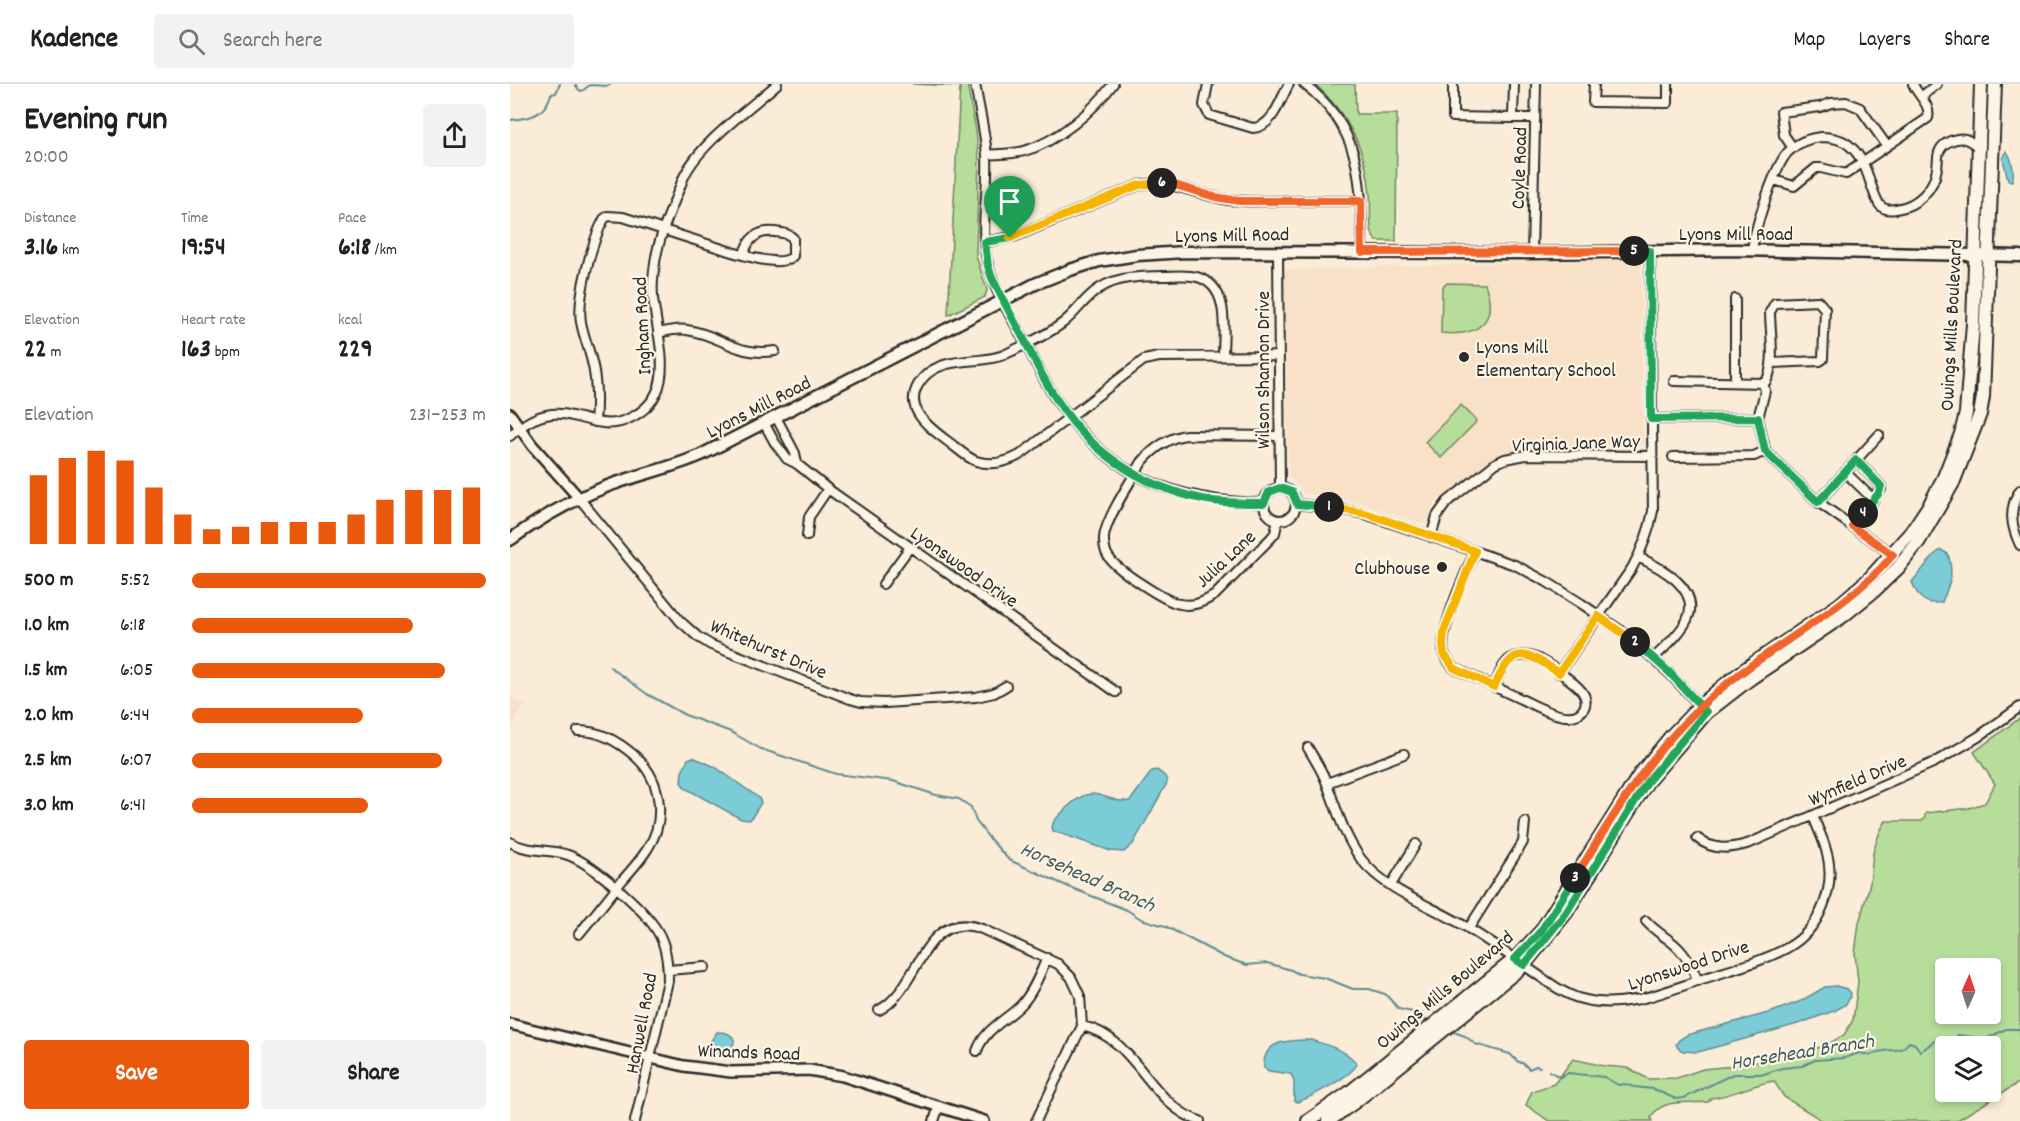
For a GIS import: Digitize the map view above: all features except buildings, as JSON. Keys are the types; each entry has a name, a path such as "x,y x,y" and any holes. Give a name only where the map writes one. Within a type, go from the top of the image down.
{"main road":[{"name":"Owings Mills Boulevard","path":"1328,1121 1520,962 1566,913 1647,782 1703,709 1744,670 1840,604 1869,579 1893,555 1930,504 1944,477 1961,434 1966,413 1970,373 1981,84"},
{"name":"Owings Mills Boulevard","path":"1703,709 1843,616 1875,590 1898,568 1912,550 1937,513 1953,483 1980,414 1983,397 1995,84"},
{"name":"Lyons Mill Road","path":"510,540 579,498 680,464 1051,277 1099,261 1168,253 1278,252 1532,253 1752,250 2020,256"},
{"name":"Owings Mills Boulevard","path":"1308,1121 1427,1037"}],"street":[{"name":"Ingham Road","path":"510,436 532,419 552,414 573,416 595,422 616,423 636,415 653,398 662,376 662,354 653,285 656,256 688,168 699,152 777,84"},
{"path":"975,84 987,155 985,242 988,266 1003,301 1048,386 1069,417 1104,454 1135,474 1174,491 1195,497 1216,501 1264,503"},
{"path":"987,155 1026,150 1046,141 1076,122 1100,100 1113,84"},
{"path":"1208,84 1204,105 1209,115 1260,128 1269,122 1289,84"},
{"path":"1304,84 1327,105 1346,132 1361,184 1362,252"},
{"path":"1453,84 1453,117 1535,118"},
{"path":"1514,84 1514,118"},
{"name":"Coyle Road","path":"1532,253 1536,84"},
{"path":"1594,84 1593,102 1668,103 1668,84"},
{"path":"1774,180 1794,186 1816,168 1846,174 1928,118 1929,111 1913,84"},
{"path":"1921,97 1937,84"},
{"path":"1793,148 1784,135 1781,112 1839,102 1846,102 1860,108 1887,146"},
{"path":"1752,250 1755,231 1781,162 1793,148 1808,140 1838,139 1852,147 1867,172 1878,204 1882,208 1895,209 1915,202 1931,187 1937,171 1939,152 1943,146 1950,141 1961,139 1978,146"},
{"path":"985,242 1016,236 1147,183 1175,185 1215,197 1239,201 1361,201"},
{"path":"595,422 596,382 580,308 585,277 601,225 608,216 614,215 744,255 787,262 793,256 793,238 784,233 759,234 748,243 744,255"},
{"path":"1559,673 1638,557 1650,529 1653,511 1650,251"},
{"name":"Wilson Shannon Drive","path":"1278,252 1280,488"},
{"path":"1222,356 1220,297 1209,282 1186,275 1138,277 1110,282 1093,292 1060,326 1026,344 999,357 944,365 934,369 924,377 916,391 917,414 924,423 968,457 989,463 1005,462 1020,455 1144,360 1158,357 1280,356"},
{"path":"1735,299 1735,382"},
{"path":"1772,363 1820,362 1823,359 1825,309 1822,303 1789,301 1775,303 1771,307 1772,363 1764,384 1765,391 1758,418 1765,451 1818,502 1893,555"},
{"path":"658,333 685,329 754,353 775,351"},
{"path":"1674,381 1764,384"},
{"path":"510,414 519,428 579,498"},
{"name":"Lyonswood Drive","path":"776,417 795,453 797,464"},
{"path":"1651,419 1758,418"},
{"name":"Lyonswood Drive","path":"764,423 787,459 1116,692"},
{"path":"1818,502 1879,435"},
{"name":"Julia Lane","path":"1278,436 1178,436 1172,438 1146,457 1135,474 1107,525 1103,539 1104,547 1116,565 1171,602 1190,605 1208,600 1215,595 1275,533 1278,520"},
{"path":"1673,457 1754,456 1765,451"},
{"name":"Virginia Jane Way","path":"1431,537 1437,516 1447,502 1505,459 1526,455 1652,456"},
{"path":"1852,526 1881,489 1881,486 1856,460"},
{"path":"1845,472 1874,500"},
{"path":"1280,488 1292,492 1297,504 1289,518 1278,520 1267,515 1264,503 1269,492 1280,488"},
{"path":"807,536 810,517 828,489"},
{"path":"2020,490 2015,498 2011,518 2020,545"},
{"name":"Whitehurst Drive","path":"579,498 680,621 711,645 849,699 873,704 976,697 994,693 1006,686"},
{"path":"1297,504 1353,510 1475,551 1515,566 1547,582 1627,635 1654,658 1703,709"},
{"path":"883,584 910,547"},
{"path":"1475,551 1444,631 1444,654 1454,668 1494,687 1537,707 1573,717 1584,708 1585,696 1580,689 1532,656 1514,657 1505,664 1494,687"},
{"path":"1638,557 1655,565 1674,579 1685,590 1690,602 1689,615 1683,627 1654,658"},
{"name":"Wynfield Drive","path":"1696,838 1712,847 1740,846 1945,757 2020,707"},
{"path":"578,731 594,731 603,734 625,748 647,770 657,790 660,813 648,849 579,934"},
{"name":"Lyonswood Drive","path":"1308,748 1327,783 1341,823 1353,847 1369,868 1391,885 1469,928 1569,995 1593,1002 1634,1001 1781,951 1798,941 1815,922 1826,899 1829,874 1826,850 1813,816"},
{"path":"1327,783 1404,754"},
{"path":"1469,928 1523,842 1525,822"},
{"name":"Hanwell Road","path":"510,843 527,849 557,851 588,866 643,912 659,934 664,946 668,970 666,993 635,1121"},
{"path":"1391,885 1416,844"},
{"path":"1647,921 1652,928 1670,940 1684,954 1698,981"},
{"path":"879,1010 897,995 935,937 958,925 974,926 1047,958 1065,970 1077,986 1082,1005 1082,1026 1036,1121"},
{"path":"977,1051 987,1032 1023,1002 1033,988 1047,958"},
{"path":"668,970 705,967"},
{"name":"Winands Road","path":"510,1024 710,1071 827,1072 984,1121"},
{"path":"1082,1026 1100,1031 1115,1041 1168,1101 1184,1114 1200,1121"},
{"path":"934,1121 939,1106"}],"shaded area":[{"name":"Lyons Mill Elementary School","path":"1641,259 1643,444 1510,451 1435,502 1427,523 1423,524 1360,503 1304,493 1289,476 1284,270"},
{"path":"510,696 525,705 510,729"}],"green space":[{"path":"912,84 967,84 976,131 979,159 976,256 987,290 985,297 948,315 960,86"},
{"path":"1315,84 1355,84 1356,114 1397,114 1396,241 1376,241 1373,236 1368,179 1360,148 1346,120"},
{"path":"1447,283 1485,284 1489,297 1489,308 1482,324 1465,332 1441,333 1442,288"},
{"path":"1461,405 1477,421 1441,458 1425,442"},
{"path":"2020,718 2020,1082 2001,1094 2001,1036 1935,1036 1935,1102 1987,1102 1956,1121 1823,1121 1784,1097 1774,1081 1711,1098 1708,1102 1669,1104 1656,1111 1651,1117 1652,1121 1549,1121 1526,1105 1532,1091 1554,1084 1573,1059 1604,1066 1628,1068 1648,1079 1677,1078 1703,1069 1763,1061 1794,1051 1823,1047 1844,1035 1853,1020 1858,982 1855,953 1859,923 1870,883 1873,853 1886,821 1921,821 1926,813 1969,808 1985,803 1995,784 1974,752"}],"water":[{"path":"2006,151 2012,165 2012,181 2008,180 2003,159"},
{"path":"1941,550 1948,554 1951,568 1950,579 1942,602 1931,603 1923,600 1912,582"},
{"path":"693,757 715,767 759,798 761,803 750,820 741,819 685,788 681,782 682,772 688,759"},
{"path":"1157,770 1165,777 1167,783 1133,844 1124,852 1111,851 1053,831 1054,821 1071,804 1082,797 1093,794 1119,801 1130,801 1152,771"},
{"path":"1836,986 1847,989 1851,993 1845,1005 1801,1023 1698,1052 1683,1051 1676,1044 1687,1035 1772,1012 1801,1001 1825,987"},
{"path":"717,1032 726,1033 734,1040 729,1052 711,1054 706,1048"},
{"path":"1311,1040 1342,1052 1357,1064 1340,1080 1297,1102 1294,1101 1294,1081 1291,1074 1269,1071 1264,1068 1265,1058 1268,1051 1279,1043"}],"waterway":[{"path":"510,120 530,117 541,111 551,94 556,93 560,84"},
{"path":"575,84 582,91 590,85 607,86 611,84"},
{"name":"Horsehead Branch","path":"610,667 647,694 685,715 731,732 761,749 836,774 893,781 936,795 959,799 971,807 976,821 1009,860 1127,910 1141,919 1165,926 1224,957 1247,965 1267,963 1299,974 1325,978 1353,989 1369,989 1385,994 1399,1009 1412,1012 1429,1022"},
{"name":"Horsehead Branch","path":"1549,1071 1560,1077 1568,1073 1604,1077 1618,1085 1653,1089 1676,1099 1684,1098 1733,1074 1764,1074 1782,1068 1802,1066 1815,1060 1845,1058 1859,1053 1871,1055 1876,1052 1901,1049 1909,1042 1915,1044 1920,1051 1937,1040 1952,1042 1958,1035 1986,1039 2006,1029 2020,1029"},
{"name":"Horsehead Branch","path":"1451,1031 1465,1036 1475,1044 1510,1054 1529,1069 1540,1067"}],"place":[{"name":"Lyons Mill Elementary School","path":"1464,357"},
{"name":"Clubhouse","path":"1442,567"}],"route":[{"path":"1010,238 985,242 992,278 1060,405 1085,436 1104,454 1154,483 1195,497 1216,501 1264,503 1269,492 1274,489 1286,489 1292,492 1297,504 1353,510 1475,551 1444,631 1444,654 1454,668 1494,687 1502,668 1514,657 1532,656 1559,673 1598,616 1642,647 1669,672 1700,706 1706,712 1647,782 1566,913 1524,965 1515,959 1541,931 1558,907 1640,774 1672,735 1700,706 1722,687 1840,604 1893,555 1852,526 1881,489 1881,486 1856,460 1818,502 1765,451 1758,418 1651,419 1650,251 1362,252 1361,201 1227,200 1164,183 1139,185 1010,238"}]}
